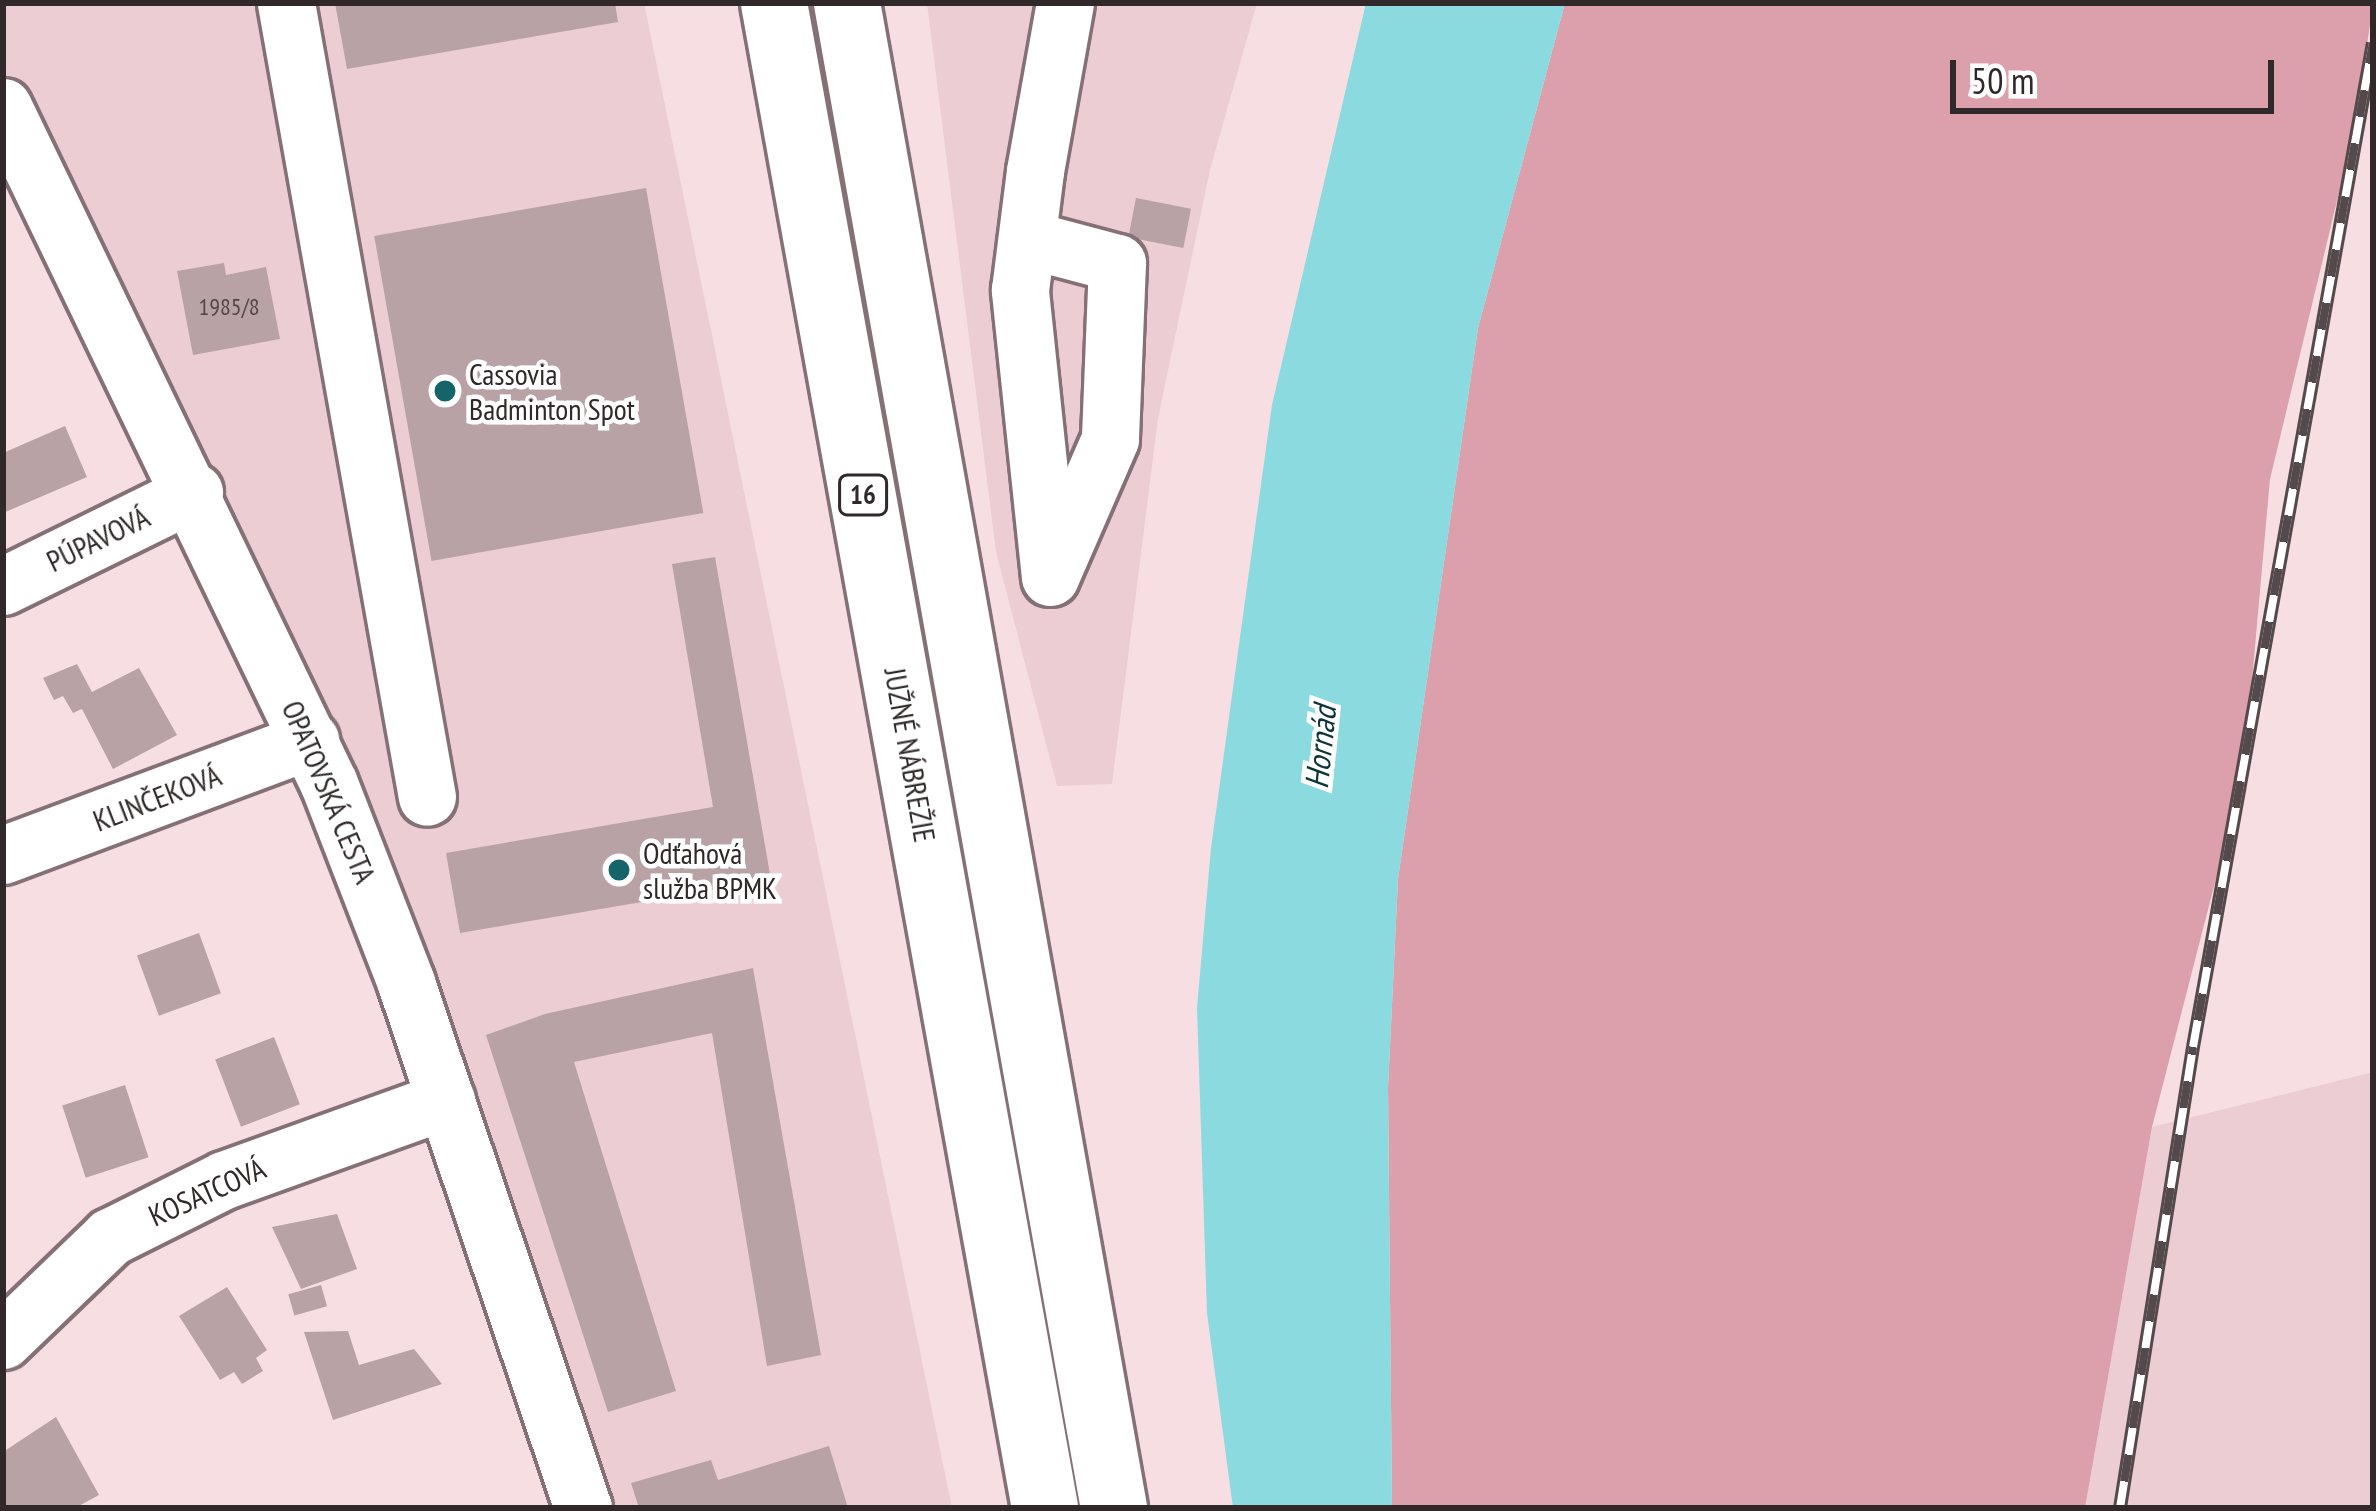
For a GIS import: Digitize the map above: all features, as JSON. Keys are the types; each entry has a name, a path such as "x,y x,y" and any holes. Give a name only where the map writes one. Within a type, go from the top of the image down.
{"highway":[{"name":"JUŽNÉ NÁBREŽIE","path":"774,3 1046,1508"},
{"name":"16","path":"847,3 1114,1508"}],"street":[{"path":"286,3 427,797"},
{"path":"1027,239 1117,263 1110,439 1050,577 1020,290 1027,239 1065,3"},
{"name":"OPATOVSKÁ CESTA","path":"3,107 310,740 446,1100 583,1508"},
{"name":"PÚPAVOVÁ","path":"3,586 194,493"},
{"name":"KLINČEKOVÁ","path":"3,855 310,740"},
{"name":"KOSATCOVÁ","path":"3,1340 110,1237 224,1180 446,1100"}],"shaded area":[{"path":"3,3 644,3 952,1508 583,1508 406,983 3,107"},
{"path":"927,3 1257,3 1210,170 1158,418 1112,784 1057,786 996,552"},
{"path":"1565,3 2373,3 2356,122 2270,479 2244,770 2152,1127 2085,1508 1392,1508 1388,1088 1398,879 1478,328"},
{"path":"2373,1072 2373,1508 2085,1508 2152,1127"}],"water":[{"name":"Hornád","path":"1366,3 1565,3 1478,328 1398,879 1388,1088 1392,1508 1233,1508 1207,1313 1197,1008 1211,848 1272,405"}],"building":[{"path":"335,3 615,3 618,22 347,69"},
{"path":"646,188 703,513 431,561 374,236"},
{"path":"1136,198 1191,209 1183,248 1128,237"},
{"path":"224,263 226,275 266,267 280,339 193,355 177,271"},
{"path":"65,426 87,477 3,513 3,453"},
{"path":"715,557 771,880 460,933 446,853 713,807 672,564"},
{"path":"77,664 92,692 139,668 177,735 113,769 82,709 73,713 63,696 54,700 43,678"},
{"path":"199,933 221,993 159,1016 137,956"},
{"path":"753,968 821,1355 767,1366 712,1033 574,1062 676,1391 608,1412 486,1035 545,1014"},
{"path":"274,1037 300,1104 241,1127 215,1060"},
{"path":"125,1085 148,1157 86,1178 62,1105"},
{"path":"337,1214 357,1269 301,1289 272,1227"},
{"path":"321,1285 327,1306 294,1316 288,1294"},
{"path":"227,1287 267,1350 256,1358 263,1371 242,1384 234,1372 220,1380 179,1316"},
{"path":"348,1331 359,1365 414,1349 442,1384 333,1420 304,1332"},
{"path":"56,1417 99,1495 75,1508 3,1508 3,1452"},
{"path":"829,1446 848,1508 639,1508 631,1483 711,1460 718,1480"}],"railway":[{"path":"2120,1508 2193,1047 2373,43"}],"place":[{"name":"Cassovia Badminton Spot","path":"445,391"},
{"name":"Odťahová služba BPMK","path":"619,870"}]}
